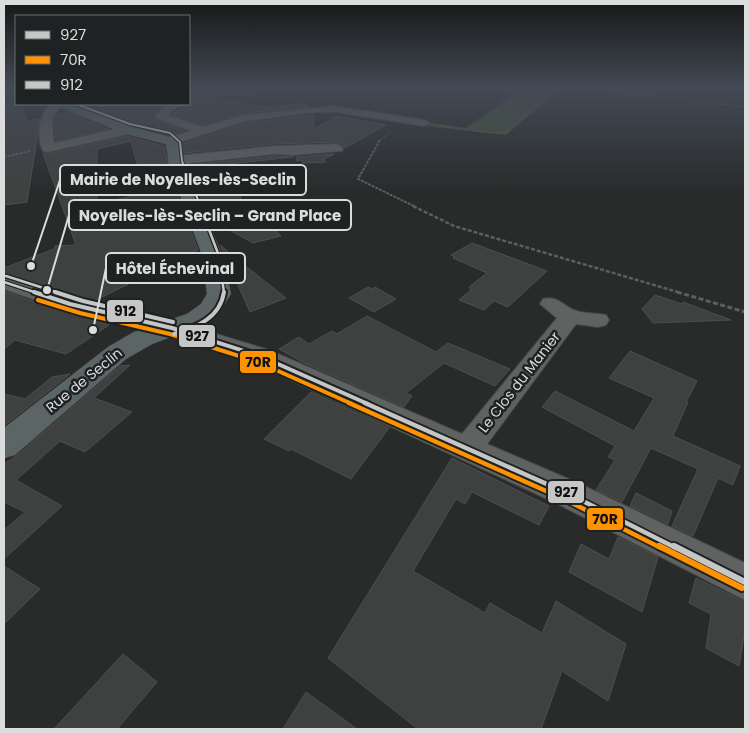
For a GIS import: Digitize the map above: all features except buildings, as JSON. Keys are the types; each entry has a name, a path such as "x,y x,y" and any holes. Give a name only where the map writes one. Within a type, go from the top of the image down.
{"main road":[{"path":"110,123 171,141"},
{"name":"Rue de Seclin","path":"4,446 124,348 143,338 203,315 214,304 219,290 212,255 176,163 174,146 171,141"}],"street":[{"path":"46,123 48,148 128,130"},
{"path":"181,123 202,131"},
{"path":"171,141 227,123"},
{"path":"118,190 135,175 176,163 275,150 293,152 337,148"},
{"path":"4,282 80,307 172,328 260,356 468,447 597,507 745,582"},
{"name":"Le Clos du Manier","path":"468,447 560,310 598,320"}],"path":[{"path":"404,123 377,142 358,179 454,226 745,312"},
{"path":"425,123 492,133 506,132 516,123"},
{"path":"4,157 48,148"}],"green space":[{"path":"432,123 466,128 473,123 520,123 506,135 407,124"}],"transit line":[{"name":"912","path":"128,123 170,133 180,142 182,161 219,256 224,293 220,307 216,313 199,325 174,334"},
{"name":"912","path":"6,276 83,301 173,322"},
{"name":"927","path":"4,282 70,304 172,328 260,356 567,493 745,582"},
{"name":"70R","path":"38,300 80,313 170,334 258,362 564,499 742,588"}],"place":[{"name":"Mairie de Noyelles-lès-Seclin","path":"31,266"},
{"name":"Noyelles-lès-Seclin – Grand Place","path":"47,290"},
{"name":"Hôtel Échevinal","path":"93,330"}]}
